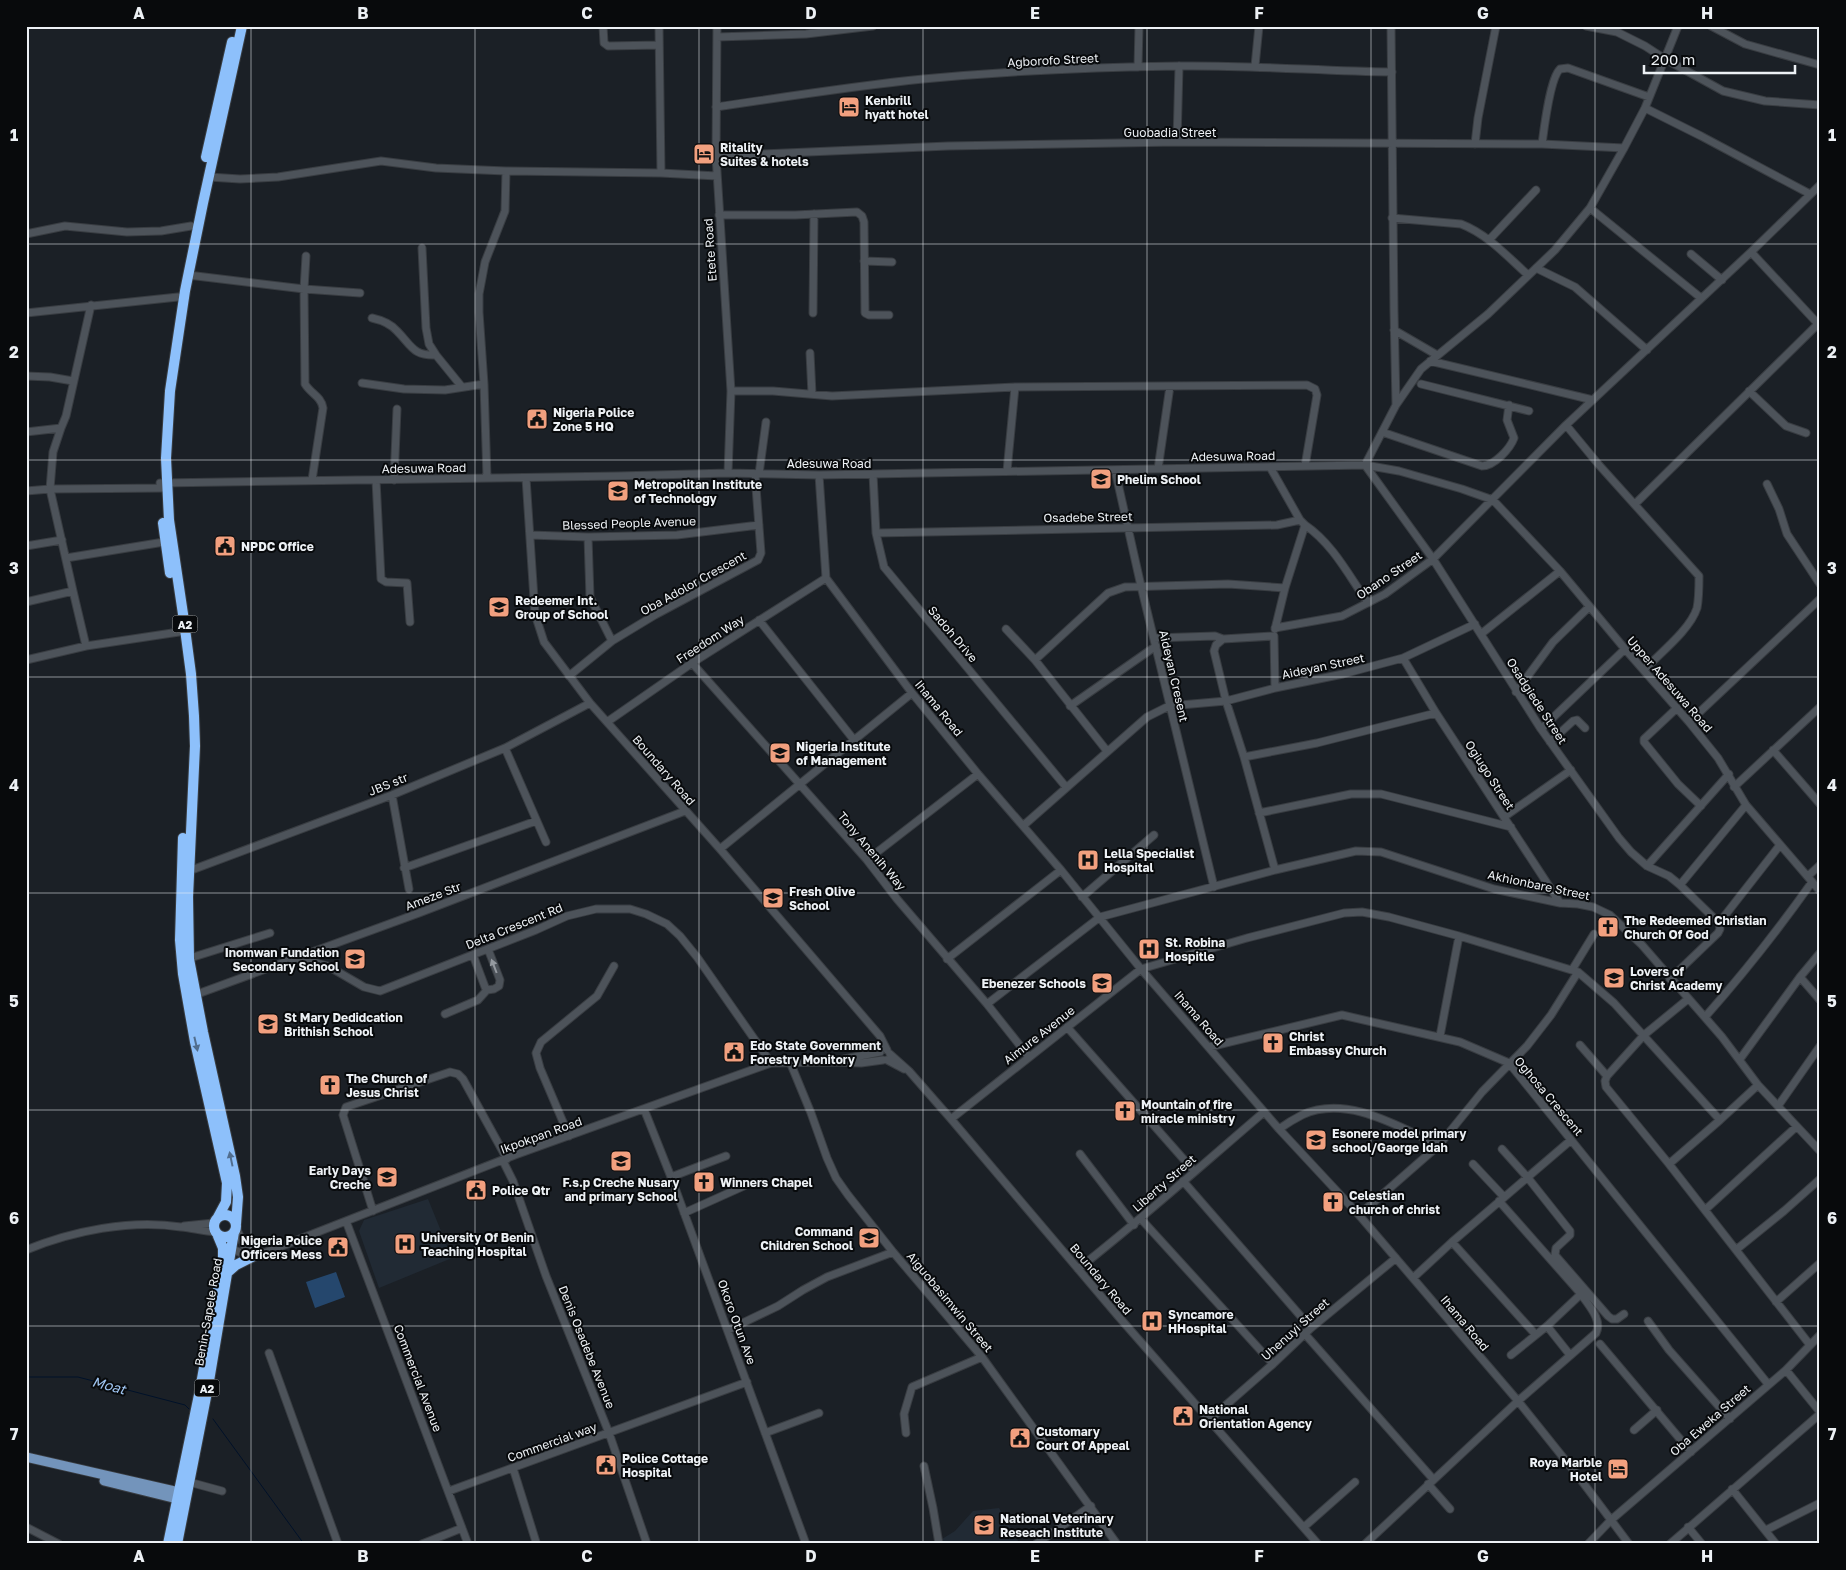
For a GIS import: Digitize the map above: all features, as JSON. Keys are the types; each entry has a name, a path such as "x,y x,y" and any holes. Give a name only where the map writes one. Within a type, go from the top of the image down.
{"highway":[{"name":"A2","path":"235,26 226,87 188,275 176,347 170,391 164,485 164,542 179,632 185,684 188,750 180,899 185,960 191,996 235,1176 238,1197 236,1228"},
{"name":"A2","path":"185,960 195,746 194,716 191,674 164,485 160,444 178,297 214,115 226,87 242,26"},
{"name":"A2","path":"191,996 195,1042 227,1183 226,1202 217,1230"},
{"path":"229,1215 236,1228 225,1238 217,1230 229,1215"},
{"name":"Benin-Sapele Road","path":"177,1544 236,1228"},
{"name":"Benin-Sapele Road","path":"168,1544 200,1390 223,1262 217,1230"},
{"path":"228,1272 236,1265 260,1254"}],"main road":[{"path":"26,1457 178,1495"},
{"path":"26,1462 178,1495"}],"street":[{"path":"603,26 604,43 608,46 659,45"},
{"path":"659,26 661,173"},
{"name":"Etete Road","path":"717,26 716,156 731,391 728,473"},
{"path":"716,37 873,26"},
{"path":"1138,67 1139,26"},
{"path":"1255,66 1259,26"},
{"path":"1391,26 1392,218 1396,405"},
{"path":"1475,144 1478,118 1496,26"},
{"path":"1586,26 1618,29 1665,59 1723,91 1765,100 1820,105"},
{"path":"1365,464 1396,405 1413,378 1437,355 1488,314 1536,268 1574,229 1590,208 1645,108 1678,26"},
{"path":"1711,26 1745,44 1820,65"},
{"path":"1178,66 1178,142"},
{"name":"Agborofo Street","path":"716,107 923,79 1026,72 1178,66 1255,66 1329,72 1392,72"},
{"path":"1542,144 1544,121 1555,77 1560,68 1568,68 1649,97"},
{"path":"1645,108 1710,140 1810,194"},
{"name":"Guobadia Street","path":"716,156 948,146 1178,142 1542,144 1624,148"},
{"path":"208,177 240,179 278,177 381,161 436,168 717,176"},
{"path":"487,478 479,294 485,262 505,211 506,171"},
{"name":"Obano Street","path":"1275,628 1342,616 1385,594 1433,559 1566,425 1722,280 1810,194 1819,188"},
{"path":"1489,240 1536,190"},
{"path":"1590,208 1701,298"},
{"path":"719,215 857,212 862,216 864,222 865,313 869,315 889,315"},
{"path":"813,313 814,214"},
{"path":"1392,218 1461,224 1489,240 1528,275"},
{"path":"26,234 65,226 127,232 161,231 192,226"},
{"path":"422,248 426,328 429,344 462,387"},
{"path":"1635,504 1749,391 1819,325 1751,252"},
{"path":"1692,254 1722,280"},
{"path":"306,256 304,290 305,384 321,398 323,408 312,480"},
{"path":"864,261 892,262"},
{"path":"1536,268 1575,287 1647,350"},
{"path":"188,275 304,290 360,293"},
{"path":"26,313 178,297"},
{"path":"86,646 50,489 53,452 66,416 91,305"},
{"path":"372,318 396,329 411,349 426,355 436,355"},
{"path":"1394,330 1437,355"},
{"path":"810,353 812,394"},
{"path":"1430,361 1594,400"},
{"path":"26,376 50,377 73,381"},
{"path":"362,384 404,389 445,390 484,384"},
{"path":"1422,384 1529,410"},
{"path":"1158,469 1170,386"},
{"path":"731,391 773,391 832,396 1015,387 1312,386 1315,388 1317,395 1305,466"},
{"path":"1007,471 1015,387"},
{"path":"1749,391 1786,426 1806,433"},
{"path":"1382,432 1482,466 1488,466 1493,463 1514,438 1507,420 1509,405"},
{"path":"394,480 397,409"},
{"name":"Oba Adolor Crescent","path":"569,676 612,641 655,615 758,560 761,553 757,474 766,422"},
{"path":"1566,425 1699,576 1696,608 1690,622 1644,670"},
{"path":"26,432 61,428"},
{"name":"Adesuwa Road","path":"26,491 312,480 526,478 728,473 819,475 1365,464 1422,477 1493,500"},
{"name":"Osadgiede Street","path":"1365,464 1433,559 1516,692 1618,838 1647,866 1669,876 1680,885 1719,923"},
{"path":"1270,467 1303,523 1314,531 1328,546 1368,603"},
{"name":"Aideyan Cresent","path":"1115,470 1169,706 1214,887"},
{"name":"Sadoh Drive","path":"873,474 876,533 882,560 891,577 1066,787"},
{"path":"819,475 826,578"},
{"name":"Boundary Road","path":"526,478 535,614 544,642 569,676 590,703 720,849 880,1036 885,1054 909,1071 1078,1269 1318,1544"},
{"path":"376,480 381,579 386,582 406,584 410,622"},
{"path":"1767,484 1779,509 1786,534 1820,584"},
{"name":"Upper Adesuwa Road","path":"1493,500 1560,571 1625,649 1678,708 1718,758 1746,805 1820,891"},
{"path":"1275,688 1275,628 1303,523"},
{"name":"Osadebe Street","path":"876,533 1303,523"},
{"name":"Blessed People Avenue","path":"530,535 588,537 677,535 759,525"},
{"path":"588,537 590,597 612,641"},
{"path":"26,546 62,540"},
{"path":"66,558 164,542"},
{"path":"1481,634 1560,571"},
{"name":"Freedom Way","path":"607,722 692,663 826,578"},
{"name":"Ihama Road","path":"826,578 912,693 978,774 1024,825 1141,969 1264,1112 1359,1215 1518,1401 1629,1544"},
{"path":"1035,660 1108,593 1125,587 1228,584 1285,588"},
{"path":"26,602 73,590"},
{"path":"1689,722 1820,599"},
{"path":"1516,692 1553,642 1589,607"},
{"path":"759,620 854,740"},
{"name":"Aideyan Street","path":"1169,706 1226,701 1403,658 1475,624"},
{"path":"1006,630 1035,660 1107,751"},
{"path":"26,660 86,646 179,632"},
{"path":"1154,638 1215,636 1223,639 1274,636"},
{"path":"1223,639 1216,645 1214,651 1226,701 1244,757 1275,870"},
{"path":"1070,706 1156,646"},
{"path":"1541,729 1625,649"},
{"name":"Ogiugo Street","path":"1403,658 1436,713 1560,903"},
{"name":"Tony Anenih Way","path":"692,663 867,860 897,899 987,1004 1029,1057"},
{"path":"720,849 912,693"},
{"name":"JBS str","path":"189,871 392,795 504,748 590,703"},
{"path":"1024,825 1147,717 1169,706"},
{"path":"1734,787 1820,707"},
{"path":"1678,708 1644,739 1644,742 1678,784 1700,806"},
{"path":"1244,757 1317,743 1436,713"},
{"path":"1550,742 1573,721 1577,720 1586,728"},
{"path":"504,748 546,842"},
{"path":"1773,750 1820,804"},
{"path":"1504,817 1570,770"},
{"path":"867,860 978,774"},
{"path":"1647,866 1729,774"},
{"path":"1259,813 1351,794 1381,794 1511,827"},
{"path":"392,795 409,889"},
{"path":"1680,885 1746,805"},
{"name":"Ameze Str","path":"191,996 419,913 685,811"},
{"path":"404,868 536,821"},
{"path":"1082,897 1154,835"},
{"path":"1670,979 1718,933 1720,929 1719,923 1780,845"},
{"name":"Akhionbare Street","path":"1100,917 1275,870 1356,851 1381,852 1494,889 1560,903 1593,907 1610,915 1628,930 1740,1059 1758,1085 1796,1127 1819,1148"},
{"path":"1705,1018 1763,950 1820,866"},
{"path":"947,959 1061,870"},
{"name":"Delta Crescent Rd","path":"296,958 328,966 364,987 380,991 488,950 567,916 596,909 630,909 667,924 686,943 771,1063"},
{"path":"1141,969 1247,938 1353,912 1389,917 1575,971 1614,1003 1720,1120"},
{"path":"987,1004 1100,917"},
{"path":"185,960 270,933"},
{"path":"1359,1215 1439,1145 1482,1092 1526,1046 1551,1015 1594,934"},
{"path":"1440,1036 1459,936"},
{"path":"486,989 494,989 500,983 488,950"},
{"path":"1740,1059 1820,953"},
{"path":"473,955 486,989"},
{"path":"570,1136 540,1068 536,1053 541,1042 597,996 614,966"},
{"name":"Aimure Avenue","path":"951,1119 1141,969"},
{"path":"1800,978 1820,1000"},
{"path":"445,1014 478,1000 486,989"},
{"path":"1688,998 1644,1035 1607,1076 1604,1082 1606,1087 1669,1164 1810,1345"},
{"name":"Oghosa Crescent","path":"1209,1047 1342,1015 1440,1036 1460,1042 1509,1063 1768,1384"},
{"path":"1066,1027 1194,1171"},
{"path":"1580,1044 1607,1076"},
{"path":"1778,1106 1820,1046"},
{"name":"Ikpokpan Road","path":"260,1254 505,1160 771,1063 860,1063 885,1054"},
{"name":"Aiguobasimwin Street","path":"790,1062 836,1178 848,1196 982,1357 1117,1544"},
{"name":"Denis Osadebe Avenue","path":"373,1211 343,1115 346,1107 450,1072 458,1074 463,1079 505,1160 546,1276 609,1433 646,1544"},
{"path":"1669,1164 1758,1085"},
{"path":"1279,1129 1303,1115 1315,1111 1330,1108 1349,1109 1373,1116 1439,1145"},
{"name":"Okoro Otun Ave","path":"644,1109 728,1330 806,1544"},
{"name":"Liberty Street","path":"1078,1269 1134,1225 1264,1112"},
{"path":"1705,1210 1796,1127"},
{"path":"1413,1278 1571,1140"},
{"path":"1502,1149 1528,1178 1570,1231 1570,1235 1556,1248 1555,1255 1608,1316 1612,1319 1617,1319 1624,1314"},
{"path":"1080,1154 1134,1225"},
{"path":"671,1177 726,1156"},
{"path":"1365,1544 1518,1401 1598,1330 1597,1319 1581,1294 1473,1164"},
{"path":"1737,1250 1820,1179"},
{"path":"1184,1181 1311,1328"},
{"path":"684,1213 744,1186"},
{"path":"1141,1219 1273,1364"},
{"name":"Commercial Avenue","path":"346,1221 468,1544"},
{"path":"26,1250 60,1238 97,1229 139,1225 217,1230 232,1249 248,1255 260,1254"},
{"path":"236,1228 245,1247 260,1254"},
{"path":"1452,1242 1536,1335"},
{"path":"728,1330 778,1306 827,1277 893,1252"},
{"name":"Uhenuyi Street","path":"1210,1419 1304,1334 1396,1258"},
{"path":"1776,1302 1820,1262"},
{"path":"1512,1355 1581,1294"},
{"path":"1648,1321 1669,1350 1730,1419"},
{"path":"1547,1326 1570,1356"},
{"path":"1304,1334 1430,1482 1450,1509"},
{"name":"Oba Eweka Street","path":"1588,1544 1611,1520 1786,1370 1820,1334"},
{"path":"1600,1344 1691,1452"},
{"path":"269,1353 338,1544"},
{"path":"906,1433 904,1414 912,1387 982,1357"},
{"path":"1670,1544 1820,1413 1786,1370"},
{"name":"Commercial way","path":"449,1491 747,1382"},
{"path":"1634,1430 1656,1410"},
{"path":"766,1433 819,1413"},
{"path":"924,1466 938,1544"},
{"path":"513,1468 536,1542"},
{"path":"189,1482 222,1490"},
{"path":"1304,1527 1355,1482"},
{"path":"1732,1489 1776,1544"},
{"path":"1766,1530 1820,1503"},
{"path":"1036,1544 1091,1506"},
{"path":"26,1527 59,1544"},
{"path":"1688,1527 1702,1544"},
{"path":"422,1544 462,1528"}],"shaded area":[{"name":"University Of Benin Teaching Hospital","path":"428,1199 452,1258 379,1288 359,1231 364,1220"},
{"path":"336,1272 345,1297 315,1308 306,1282"},
{"name":"National Veterinary Reseach Institute","path":"999,1508 1020,1544 942,1544 942,1539 955,1531 973,1511"}],"waterway":[{"name":"Moat","path":"26,1377 78,1377 185,1405 189,1409"},
{"name":"Moat","path":"213,1419 304,1544"}],"place":[{"name":"Kenbrill hyatt hotel","path":"849,107"},
{"name":"Ritality Suites & hotels","path":"704,154"},
{"name":"Nigeria Police Zone 5 HQ","path":"537,419"},
{"name":"Phelim School","path":"1101,479"},
{"name":"Metropolitan Institute of Technology","path":"618,491"},
{"name":"NPDC Office","path":"225,546"},
{"name":"Redeemer Int. Group of School","path":"499,607"},
{"name":"Nigeria Institute of Management","path":"780,753"},
{"name":"Lella Specialist Hospital","path":"1088,860"},
{"name":"Fresh Olive School","path":"773,898"},
{"name":"The Redeemed Christian Church Of God","path":"1608,927"},
{"name":"St. Robina Hospitle","path":"1149,949"},
{"name":"Inomwan Fundation Secondary School","path":"355,959"},
{"name":"Lovers of Christ Academy","path":"1614,978"},
{"name":"Ebenezer Schools","path":"1102,983"},
{"name":"St Mary Dedidcation Brithish School","path":"268,1024"},
{"name":"Christ Embassy Church","path":"1273,1043"},
{"name":"Edo State Government Forestry Monitory","path":"734,1052"},
{"name":"The Church of Jesus Christ","path":"330,1085"},
{"name":"Mountain of fire miracle ministry","path":"1125,1111"},
{"name":"Esonere model primary school/Gaorge Idah","path":"1316,1140"},
{"name":"F.s.p Creche Nusary and primary School","path":"621,1161"},
{"name":"Early Days Creche","path":"387,1177"},
{"name":"Winners Chapel","path":"704,1182"},
{"name":"Police Qtr","path":"476,1190"},
{"name":"Celestian church of christ","path":"1333,1202"},
{"name":"Command Children School","path":"869,1238"},
{"name":"University Of Benin Teaching Hospital","path":"405,1244"},
{"name":"Nigeria Police Officers Mess","path":"338,1247"},
{"name":"Syncamore HHospital","path":"1152,1321"},
{"name":"National Orientation Agency","path":"1183,1416"},
{"name":"Customary Court Of Appeal","path":"1020,1438"},
{"name":"Police Cottage Hospital","path":"606,1465"},
{"name":"Roya Marble Hotel","path":"1618,1469"},
{"name":"National Veterinary Reseach Institute","path":"984,1525"}]}
